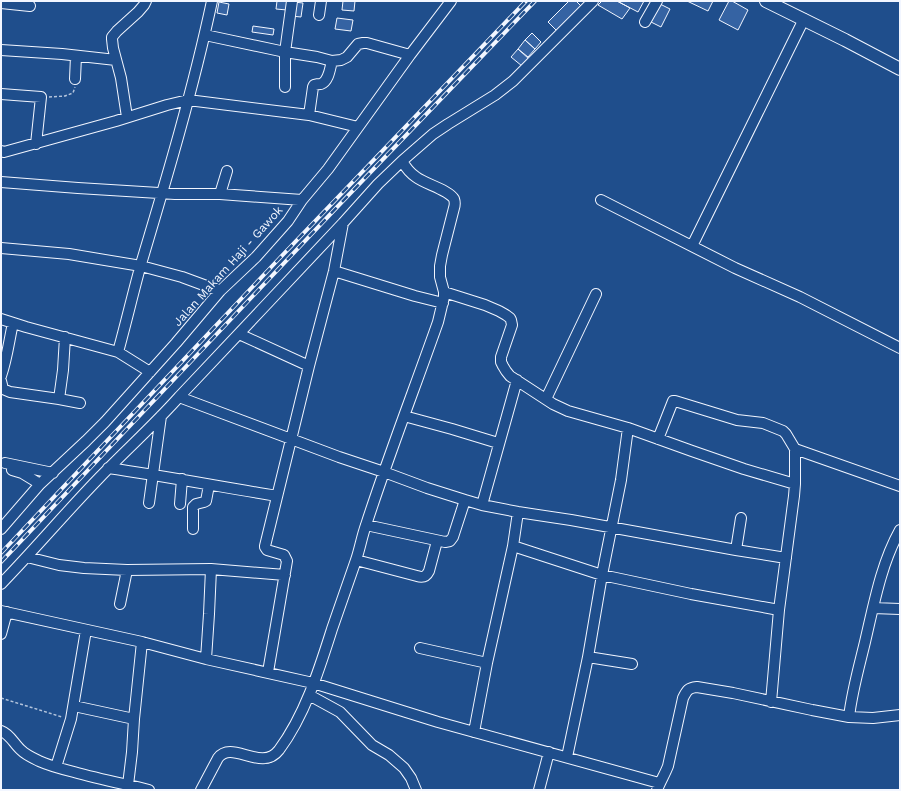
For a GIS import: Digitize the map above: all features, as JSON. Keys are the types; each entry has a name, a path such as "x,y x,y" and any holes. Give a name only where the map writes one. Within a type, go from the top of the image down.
{"main road":[{"path":"766,1 900,69"}],"street":[{"path":"126,117 121,78 113,48 112,37 138,12 146,1"},
{"path":"118,352 188,100 205,35 212,1"},
{"path":"285,87 285,52 292,1"},
{"path":"319,15 321,1"},
{"path":"1,584 27,558 108,468 161,416 239,334 373,189 433,134 495,95 514,81 593,1"},
{"path":"645,22 656,1"},
{"name":"Jalan Makam Haji - Gawok","path":"2,525 40,484 86,442 176,343 220,291 269,243 328,169 446,2"},
{"path":"1,3 30,6"},
{"path":"692,246 804,19"},
{"path":"205,35 332,61 341,60 347,57 358,44 365,42 410,55"},
{"path":"1,50 116,60"},
{"path":"75,79 76,56"},
{"path":"309,115 313,87 314,85 321,84 327,78 332,61"},
{"path":"1,94 41,97 36,144"},
{"path":"2,154 116,121 167,104 188,100 309,115 358,127"},
{"path":"201,790 218,758 222,754 230,752 263,759 268,758 275,754 295,724 309,695 323,658 384,472 438,322 444,292 440,277 440,266 455,201 448,193 417,178 408,171 402,161"},
{"path":"220,194 226,171"},
{"path":"1,182 78,188 162,193 220,194 302,200"},
{"path":"601,200 735,268 800,297 900,348"},
{"path":"268,672 287,562 284,555 267,550 265,547 309,366 334,271 343,223"},
{"path":"1,248 69,254 141,266 182,277 220,291"},
{"path":"334,271 443,303"},
{"path":"444,292 486,305 506,314 510,318 512,325 502,351 501,362 506,371 516,380 554,404 568,411 628,428 744,469 795,484"},
{"path":"546,399 596,294"},
{"path":"1,319 14,324 118,352 150,372"},
{"path":"1,376 14,324"},
{"path":"239,334 309,366"},
{"path":"59,399 65,337"},
{"path":"482,505 516,380"},
{"path":"1,382 4,390 80,403"},
{"path":"179,397 339,457 427,488 482,505 786,558"},
{"path":"658,439 672,402 675,401 737,420 771,425 783,430 795,449 794,496 779,610 771,702"},
{"path":"149,503 161,416"},
{"path":"404,416 498,443"},
{"path":"567,757 588,657 602,575 621,480 628,428"},
{"path":"795,449 900,486"},
{"path":"40,484 22,473 8,467 53,473"},
{"path":"108,468 153,474 277,496"},
{"path":"180,504 182,479"},
{"path":"192,529 193,507 196,504 206,501 209,485"},
{"path":"366,525 437,541 450,541 453,537 465,500"},
{"path":"474,732 487,663 513,546 518,512"},
{"path":"736,550 741,518"},
{"path":"849,717 853,690 881,575 894,540 900,530"},
{"path":"356,560 424,577 428,575 430,571 437,541"},
{"path":"513,546 602,575 691,594 779,610"},
{"path":"27,558 65,566 84,568 127,570 211,570 285,575"},
{"path":"120,604 127,570"},
{"path":"206,659 211,570"},
{"path":"873,608 900,609"},
{"path":"1,634 4,611 142,642 206,659 313,683 438,722 567,757 658,787 668,766 683,698 685,692 689,689 697,687 734,693 771,702 849,717 873,718 900,715"},
{"path":"56,768 74,706 86,630"},
{"path":"128,785 142,642"},
{"path":"420,648 487,663"},
{"path":"588,657 632,664"},
{"path":"309,695 340,712 372,744 389,755 404,768 412,778 416,790"},
{"path":"74,706 134,719"},
{"path":"1,731 9,736 22,752 31,758 56,768 101,780 149,790"},
{"path":"539,790 549,752"}],"path":[{"path":"41,97 69,95 73,93 75,89 75,79"},
{"path":"1,698 71,719"}],"building":[{"path":"277,1 288,1 287,10 276,9"},
{"path":"343,1 355,1 354,11 342,10"},
{"path":"569,1 576,1 581,6 557,31 548,22"},
{"path":"602,1 617,1 630,8 622,19 598,5"},
{"path":"617,1 644,1 638,12"},
{"path":"687,1 713,1 708,11"},
{"path":"729,1 732,1 748,10 738,30 719,20"},
{"path":"219,2 229,4 227,15 217,13"},
{"path":"294,2 303,3 301,17 291,16"},
{"path":"660,4 670,9 661,27 651,22"},
{"path":"337,18 353,20 351,31 335,29"},
{"path":"253,26 274,29 273,35 252,32"},
{"path":"532,33 541,42 535,49 525,40"},
{"path":"525,40 535,49 528,57 518,49"},
{"path":"518,49 529,59 522,66 511,57"}],"railway":[{"path":"1,553 275,263 526,1"},
{"path":"1,562 340,204 535,1"}]}
